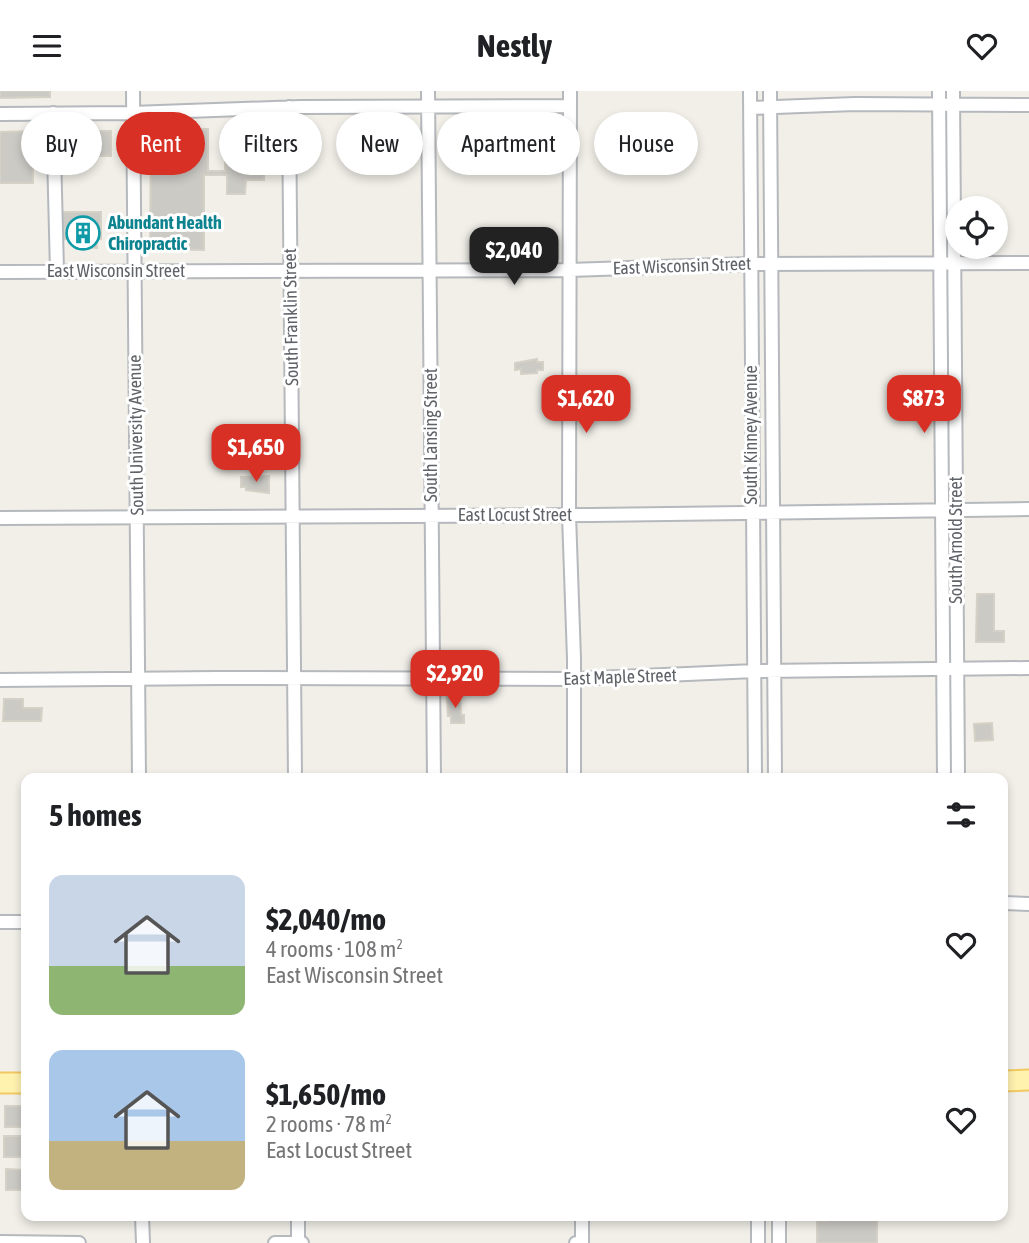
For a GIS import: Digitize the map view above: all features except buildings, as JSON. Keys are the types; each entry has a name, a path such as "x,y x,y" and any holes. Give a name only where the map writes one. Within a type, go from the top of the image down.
{"main road":[{"path":"1008,1081 1029,1080"},
{"path":"0,1083 21,1083"}],"street":[{"name":"South University Avenue","path":"132,91 132,112"},
{"name":"South Lansing Street","path":"428,91 433,773"},
{"path":"570,91 569,515 574,773"},
{"name":"South Kinney Avenue","path":"750,91 755,773"},
{"name":"South Kinney Avenue","path":"770,91 775,773"},
{"path":"751,108 939,97 1029,105"},
{"name":"South Arnold Street","path":"939,97 944,773"},
{"name":"South Arnold Street","path":"953,97 958,773"},
{"path":"158,112 289,107 570,106"},
{"name":"South Franklin Street","path":"289,107 295,773"},
{"path":"0,114 21,114"},
{"path":"55,175 57,271"},
{"name":"South University Avenue","path":"133,175 139,773"},
{"name":"East Wisconsin Street","path":"0,272 569,270 750,264 1029,263"},
{"name":"East Locust Street","path":"0,517 569,515 1029,509"},
{"name":"East Maple Street","path":"0,680 574,679 755,671 1029,668"},
{"path":"1008,904 1029,904"},
{"path":"0,922 21,922"},
{"path":"142,1221 143,1243"},
{"path":"275,1243 300,1243 298,1221"},
{"path":"576,1243 582,1243 582,1221"},
{"path":"758,1221 758,1243"},
{"path":"779,1221 779,1243"},
{"path":"0,1242 79,1243"}],"place":[{"name":"Abundant Health Chiropractic","path":"83,233"}]}
